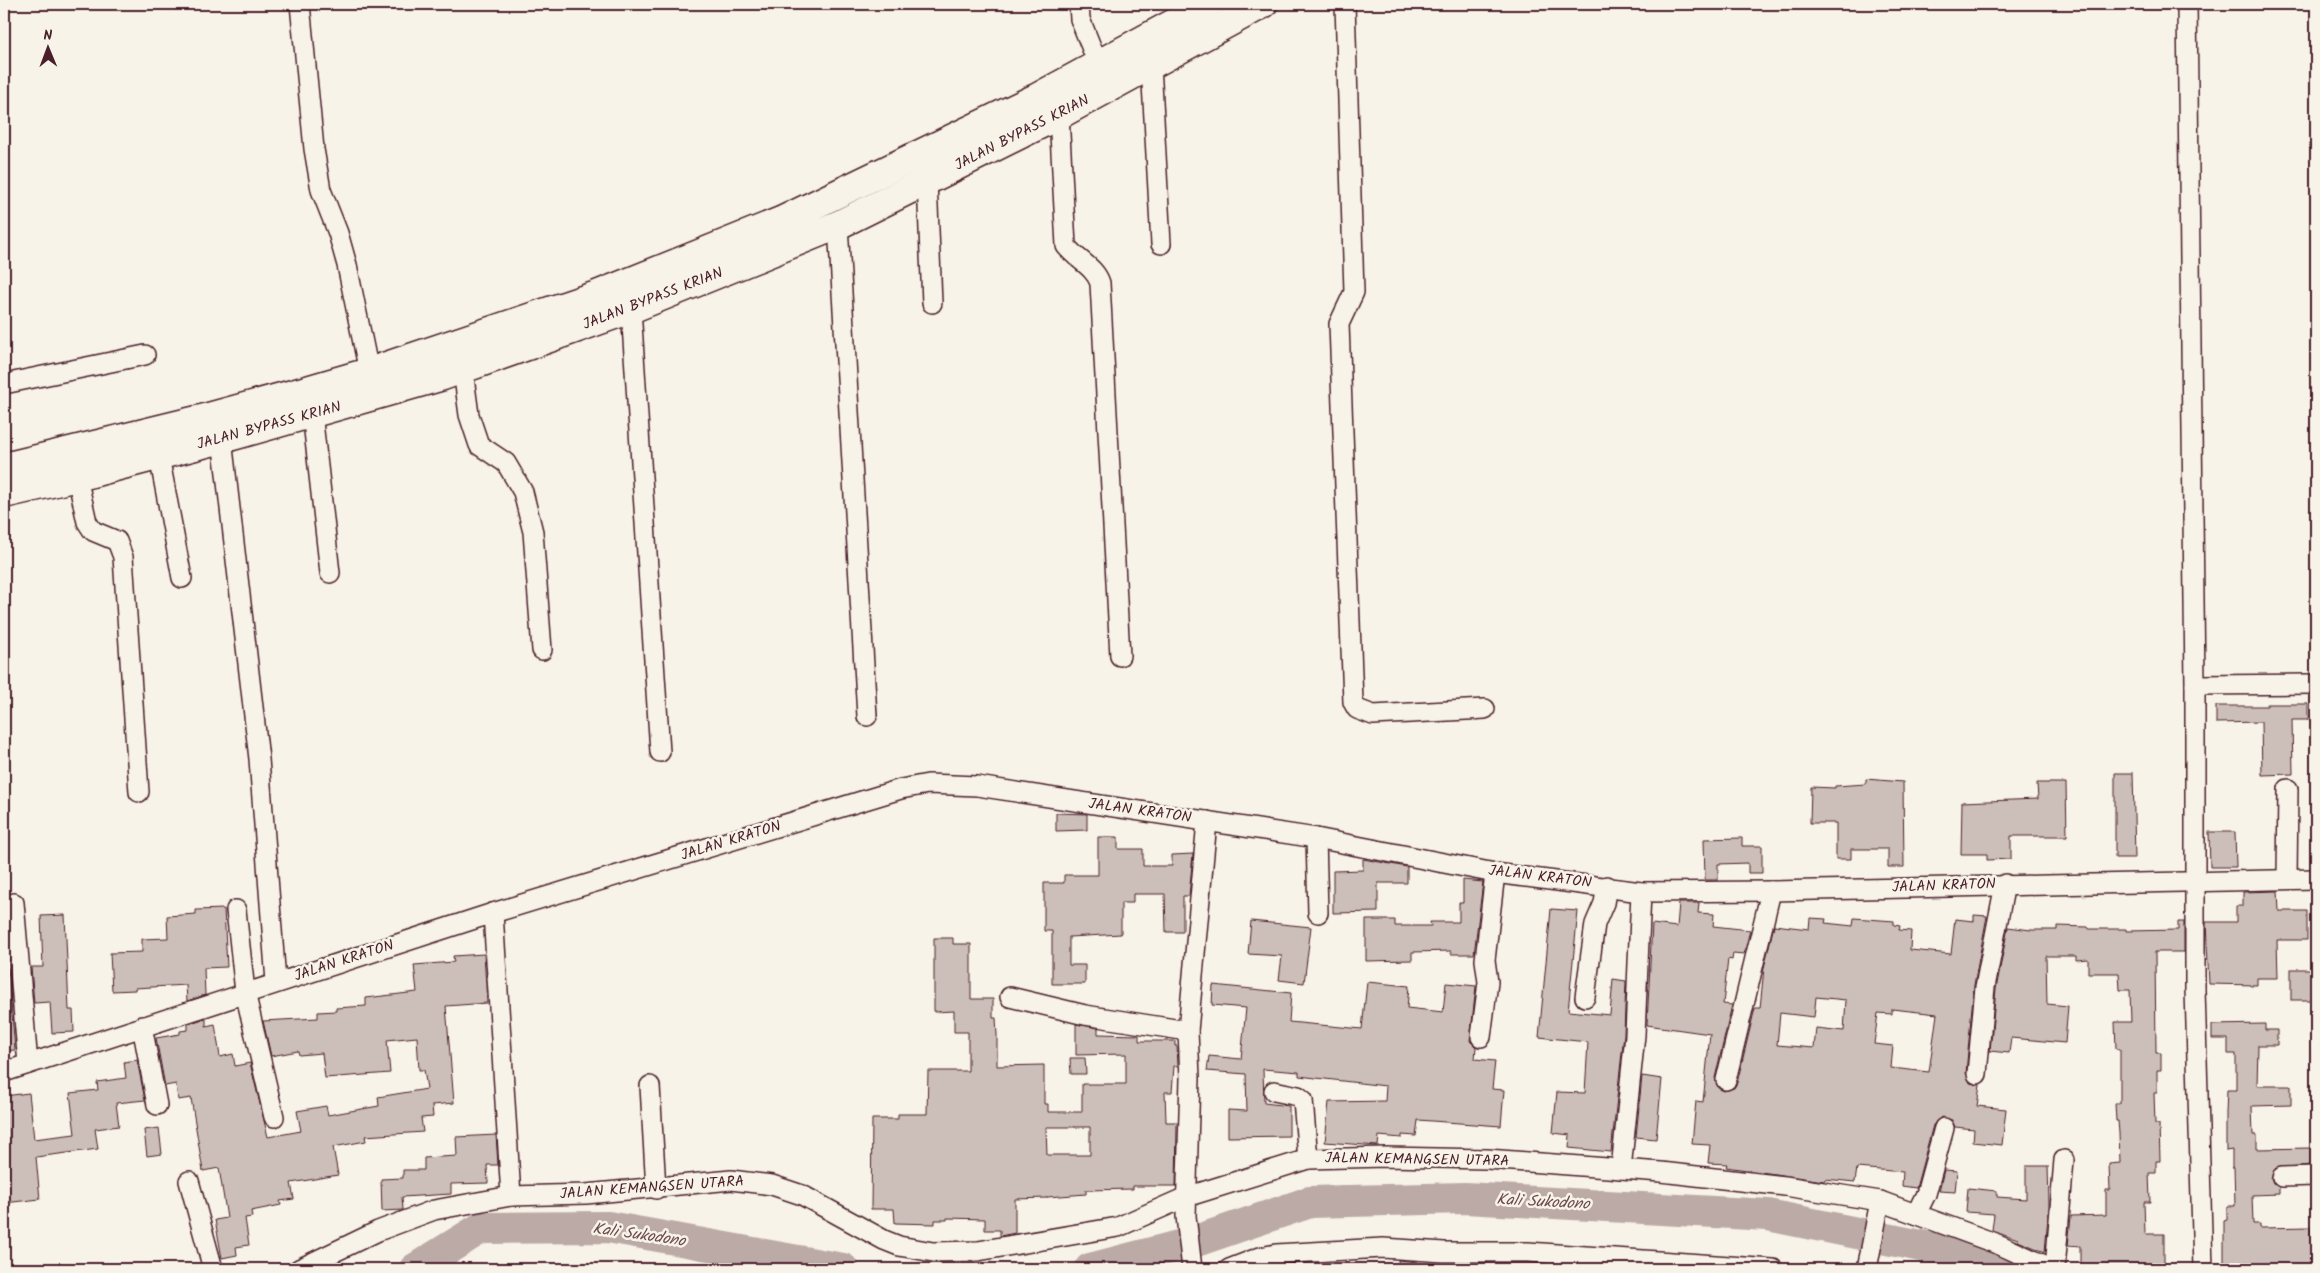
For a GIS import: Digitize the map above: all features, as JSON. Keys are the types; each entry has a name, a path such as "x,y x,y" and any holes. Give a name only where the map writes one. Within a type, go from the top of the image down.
{"highway":[{"name":"JALAN BYPASS KRIAN","path":"4,467 205,418 369,372 597,295 781,221 1036,98 1209,4"},
{"name":"JALAN BYPASS KRIAN","path":"4,494 77,478 222,439 463,370 630,309 838,225 1059,115 1263,4"}],"street":[{"path":"300,4 314,149 321,190 338,233 347,265 369,372"},
{"path":"1080,4 1080,19 1098,64"},
{"path":"1345,4 1354,292 1339,324 1353,702 1358,709 1373,715 1485,709"},
{"path":"2187,4 2196,685 2195,989 2203,1269"},
{"path":"1151,65 1161,244"},
{"path":"1059,115 1066,246 1074,256 1096,273 1100,283 1120,656"},
{"path":"927,182 932,303"},
{"path":"838,225 867,716"},
{"path":"630,309 660,752"},
{"path":"4,384 145,354"},
{"path":"463,370 469,415 479,445 506,463 524,492 533,532 542,650"},
{"path":"312,413 330,573"},
{"path":"222,439 259,758 276,982"},
{"path":"159,456 182,578"},
{"path":"77,478 87,522 93,531 117,541 123,557 139,792"},
{"path":"2196,685 2316,684"},
{"name":"JALAN KRATON","path":"4,1072 492,913 901,789 928,784 977,786 1316,838 1496,873 1607,886 1641,892 1771,891 2004,884 2316,879"},
{"path":"2287,879 2288,789"},
{"path":"1192,1269 1186,1207 1190,1078 1188,1031 1207,821"},
{"path":"1316,838 1318,914"},
{"path":"1481,1037 1488,982 1486,960 1496,873"},
{"path":"1978,1074 1985,987 2004,884"},
{"path":"1585,997 1594,924 1604,903 1607,886"},
{"path":"1726,1080 1771,891"},
{"path":"1621,1169 1635,1036 1641,892"},
{"path":"14,903 28,1064"},
{"path":"236,910 245,992 274,1117"},
{"path":"492,913 512,1196"},
{"path":"1010,997 1085,1015 1188,1031"},
{"path":"142,1026 157,1105"},
{"path":"650,1086 656,1189"},
{"path":"1274,1091 1298,1096 1303,1100 1308,1159"},
{"path":"1916,1214 1926,1194 1944,1128"},
{"name":"JALAN KEMANGSEN UTARA","path":"299,1269 378,1231 411,1217 434,1210 512,1196 586,1194 656,1189 697,1182 731,1180 772,1185 802,1194 884,1240 899,1246 934,1252 978,1251 1118,1227 1186,1207 1308,1159 1385,1157 1487,1159 1621,1169 1785,1186 1879,1209 1916,1214 2000,1245 2054,1269"},
{"path":"2054,1269 2064,1160"},
{"path":"2282,1177 2316,1176"},
{"path":"190,1181 212,1269"},
{"path":"1867,1269 1879,1209"},
{"path":"1239,1267 1260,1257 1289,1253 1383,1248 1444,1252 1528,1252 1773,1269"}],"building":[{"path":"2267,704 2308,704 2308,720 2292,720 2293,774 2262,775 2261,722 2216,723 2216,706 2267,706"},
{"path":"2115,773 2133,773 2135,858 2115,858"},
{"path":"1866,779 1903,782 1904,867 1888,867 1888,849 1851,849 1851,859 1836,859 1836,823 1810,823 1811,787 1835,788 1835,786 1866,784"},
{"path":"2037,783 2066,783 2067,836 2011,836 2011,859 1987,860 1987,854 1961,854 1962,802 2038,799"},
{"path":"1056,813 1087,814 1087,830 1056,831"},
{"path":"2209,832 2235,832 2236,867 2210,867"},
{"path":"1098,837 1118,837 1118,849 1143,849 1143,866 1172,866 1172,855 1193,854 1189,896 1183,896 1183,932 1166,932 1165,894 1133,894 1133,903 1121,903 1121,934 1069,937 1069,965 1085,965 1085,984 1052,984 1052,931 1044,931 1044,883 1064,883 1064,875 1098,875"},
{"path":"1742,838 1742,846 1762,846 1762,873 1748,873 1748,863 1718,864 1718,880 1705,880 1704,839"},
{"path":"1363,859 1407,867 1407,883 1378,883 1378,912 1333,913 1333,871 1363,870"},
{"path":"1463,880 1483,882 1474,954 1451,954 1451,951 1412,952 1412,960 1366,961 1366,920 1395,920 1395,926 1431,926 1430,922 1459,922 1459,903 1463,903"},
{"path":"2278,891 2279,911 2307,911 2307,940 2277,940 2278,978 2257,978 2257,985 2209,984 2206,922 2236,922 2236,906 2243,906 2243,892"},
{"path":"1679,903 1699,903 1698,913 1714,914 1713,926 1750,930 1744,954 1733,953 1732,960 1728,959 1723,1004 1732,1005 1715,1078 1718,1088 1724,1091 1734,1088 1737,1083 1755,1008 1760,1008 1764,968 1774,925 1809,929 1810,918 1826,919 1825,923 1853,926 1854,918 1894,921 1894,925 1900,926 1899,930 1911,931 1910,950 1951,954 1955,919 1974,921 1974,915 1987,916 1974,985 1966,1073 1970,1083 1980,1085 1977,1106 2006,1109 2002,1145 1973,1142 1974,1129 1955,1127 1952,1120 1941,1117 1933,1125 1916,1188 1902,1186 1903,1172 1857,1168 1855,1182 1825,1179 1824,1181 1726,1167 1727,1164 1708,1163 1710,1145 1692,1144 1696,1101 1703,1102 1710,1034 1647,1025 1652,924 1677,927","holes":["1816,997 1846,1000 1844,1031 1816,1028 1814,1048 1777,1045 1780,1013 1814,1017","1892,1009 1937,1014 1929,1072 1891,1068 1893,1046 1874,1044 1878,1013 1892,1014"]},
{"path":"224,909 227,967 204,968 205,995 187,1001 186,985 112,991 110,953 142,952 142,939 168,938 167,916 196,914 196,910"},
{"path":"1551,909 1578,911 1568,1011 1610,1015 1613,979 1626,981 1624,1034 1611,1152 1569,1148 1570,1135 1553,1133 1557,1092 1585,1093 1588,1042 1539,1037"},
{"path":"65,915 69,1010 73,1010 74,1032 52,1033 50,1002 34,1003 31,967 43,967 41,916"},
{"path":"1251,921 1311,927 1304,983 1279,980 1282,956 1248,954"},
{"path":"2178,922 2184,922 2184,952 2155,952 2156,1053 2161,1053 2161,1070 2157,1070 2157,1093 2154,1093 2155,1124 2159,1124 2160,1161 2156,1161 2156,1173 2149,1173 2150,1202 2144,1202 2145,1234 2164,1234 2164,1269 2080,1268 2080,1247 2068,1246 2071,1216 2106,1215 2106,1190 2110,1190 2109,1164 2120,1163 2115,1103 2120,1103 2120,1049 2116,1049 2115,1022 2131,1022 2130,990 2120,990 2119,973 2088,973 2088,959 2076,960 2076,956 2046,956 2047,1004 2068,1006 2065,1043 2011,1038 2009,1053 1990,1051 1996,989 2008,927 2031,930 2057,930 2057,926 2088,927 2089,929 2126,929 2126,931 2178,930"},
{"path":"934,938 953,938 953,944 971,944 971,999 993,999 993,1018 996,1018 997,1066 1044,1065 1044,1104 1048,1104 1048,1112 1082,1112 1082,1084 1126,1084 1126,1054 1076,1055 1076,1024 1098,1028 1098,1034 1139,1035 1139,1041 1175,1041 1178,1066 1174,1066 1172,1092 1165,1092 1166,1122 1177,1122 1176,1186 1133,1186 1133,1189 1086,1190 1086,1194 1015,1199 1015,1233 1000,1236 1000,1230 985,1230 985,1219 947,1218 947,1220 935,1220 935,1224 895,1223 894,1209 871,1209 872,1119 898,1119 898,1114 927,1114 928,1071 968,1071 968,1032 954,1032 954,1011 934,1012","holes":["1046,1127 1090,1127 1090,1155 1047,1155"]},
{"path":"484,954 487,1003 446,1006 454,1103 432,1105 433,1117 421,1118 423,1132 365,1136 366,1141 333,1147 338,1175 291,1183 294,1199 280,1201 281,1205 251,1211 252,1217 245,1218 249,1245 236,1247 237,1255 222,1258 215,1220 227,1218 219,1168 203,1171 191,1098 178,1100 176,1084 165,1086 156,1038 180,1034 180,1031 188,1030 188,1024 206,1018 206,1026 215,1024 220,1057 233,1054 235,1066 250,1063 268,1137 301,1131 297,1111 326,1106 328,1115 379,1106 378,1097 427,1089 424,1070 419,1070 417,1037 387,1040 390,1073 325,1078 322,1053 299,1055 298,1051 271,1056 263,1021 318,1018 318,1012 336,1011 336,1008 366,1006 366,998 417,992 414,965 454,962 453,956"},
{"path":"4,968 8,968 15,1050 4,1051"},
{"path":"2291,969 2316,969 2316,1000 2291,1000"},
{"path":"1367,982 1409,986 1407,1008 1443,1012 1446,983 1476,986 1470,1041 1476,1047 1475,1059 1495,1061 1492,1089 1504,1090 1501,1126 1418,1120 1416,1136 1402,1135 1402,1138 1379,1136 1378,1146 1325,1142 1329,1102 1385,1101 1386,1086 1299,1076 1299,1072 1263,1069 1264,1103 1289,1106 1289,1136 1228,1137 1228,1110 1247,1111 1246,1074 1207,1071 1209,1056 1241,1059 1246,1008 1212,1005 1213,985 1291,993 1289,1022 1362,1029"},
{"path":"2265,1024 2265,1030 2277,1030 2277,1045 2258,1045 2257,1086 2291,1086 2291,1105 2252,1106 2253,1135 2257,1135 2257,1149 2311,1148 2311,1165 2276,1168 2271,1178 2273,1183 2279,1187 2279,1194 2252,1195 2253,1224 2260,1224 2260,1228 2311,1227 2311,1244 2314,1244 2315,1265 2286,1267 2286,1269 2224,1269 2224,1221 2227,1220 2227,1206 2235,1206 2232,1150 2226,1151 2226,1113 2227,1090 2236,1090 2236,1054 2228,1054 2228,1039 2212,1039 2212,1025"},
{"path":"1070,1058 1085,1058 1086,1074 1071,1074"},
{"path":"137,1060 145,1100 116,1103 119,1126 95,1129 98,1149 36,1157 40,1199 4,1203 4,1096 29,1093 34,1139 75,1134 70,1093 98,1090 97,1082 126,1078 124,1062"},
{"path":"1642,1076 1662,1079 1656,1139 1636,1137"},
{"path":"159,1128 162,1154 147,1156 144,1130"},
{"path":"496,1135 498,1165 487,1165 488,1183 451,1184 451,1194 402,1197 403,1210 382,1211 381,1179 403,1178 403,1170 424,1170 424,1158 457,1156 456,1137"},
{"path":"2026,1166 2048,1166 2049,1205 2045,1252 2018,1241 2018,1239 1992,1230 1994,1214 1966,1212 1968,1188 1997,1191 1997,1197 2026,1199"},
{"path":"1944,1170 1957,1171 1955,1192 1939,1191"},
{"path":"1398,1260 1417,1262 1417,1269 1399,1269"}],"waterway":[{"name":"Kali Sukodono","path":"1090,1269 1190,1243 1310,1202 1465,1198 1768,1215 1966,1255 1999,1269"},
{"name":"Kali Sukodono","path":"415,1269 481,1228 608,1227 843,1269"}]}
